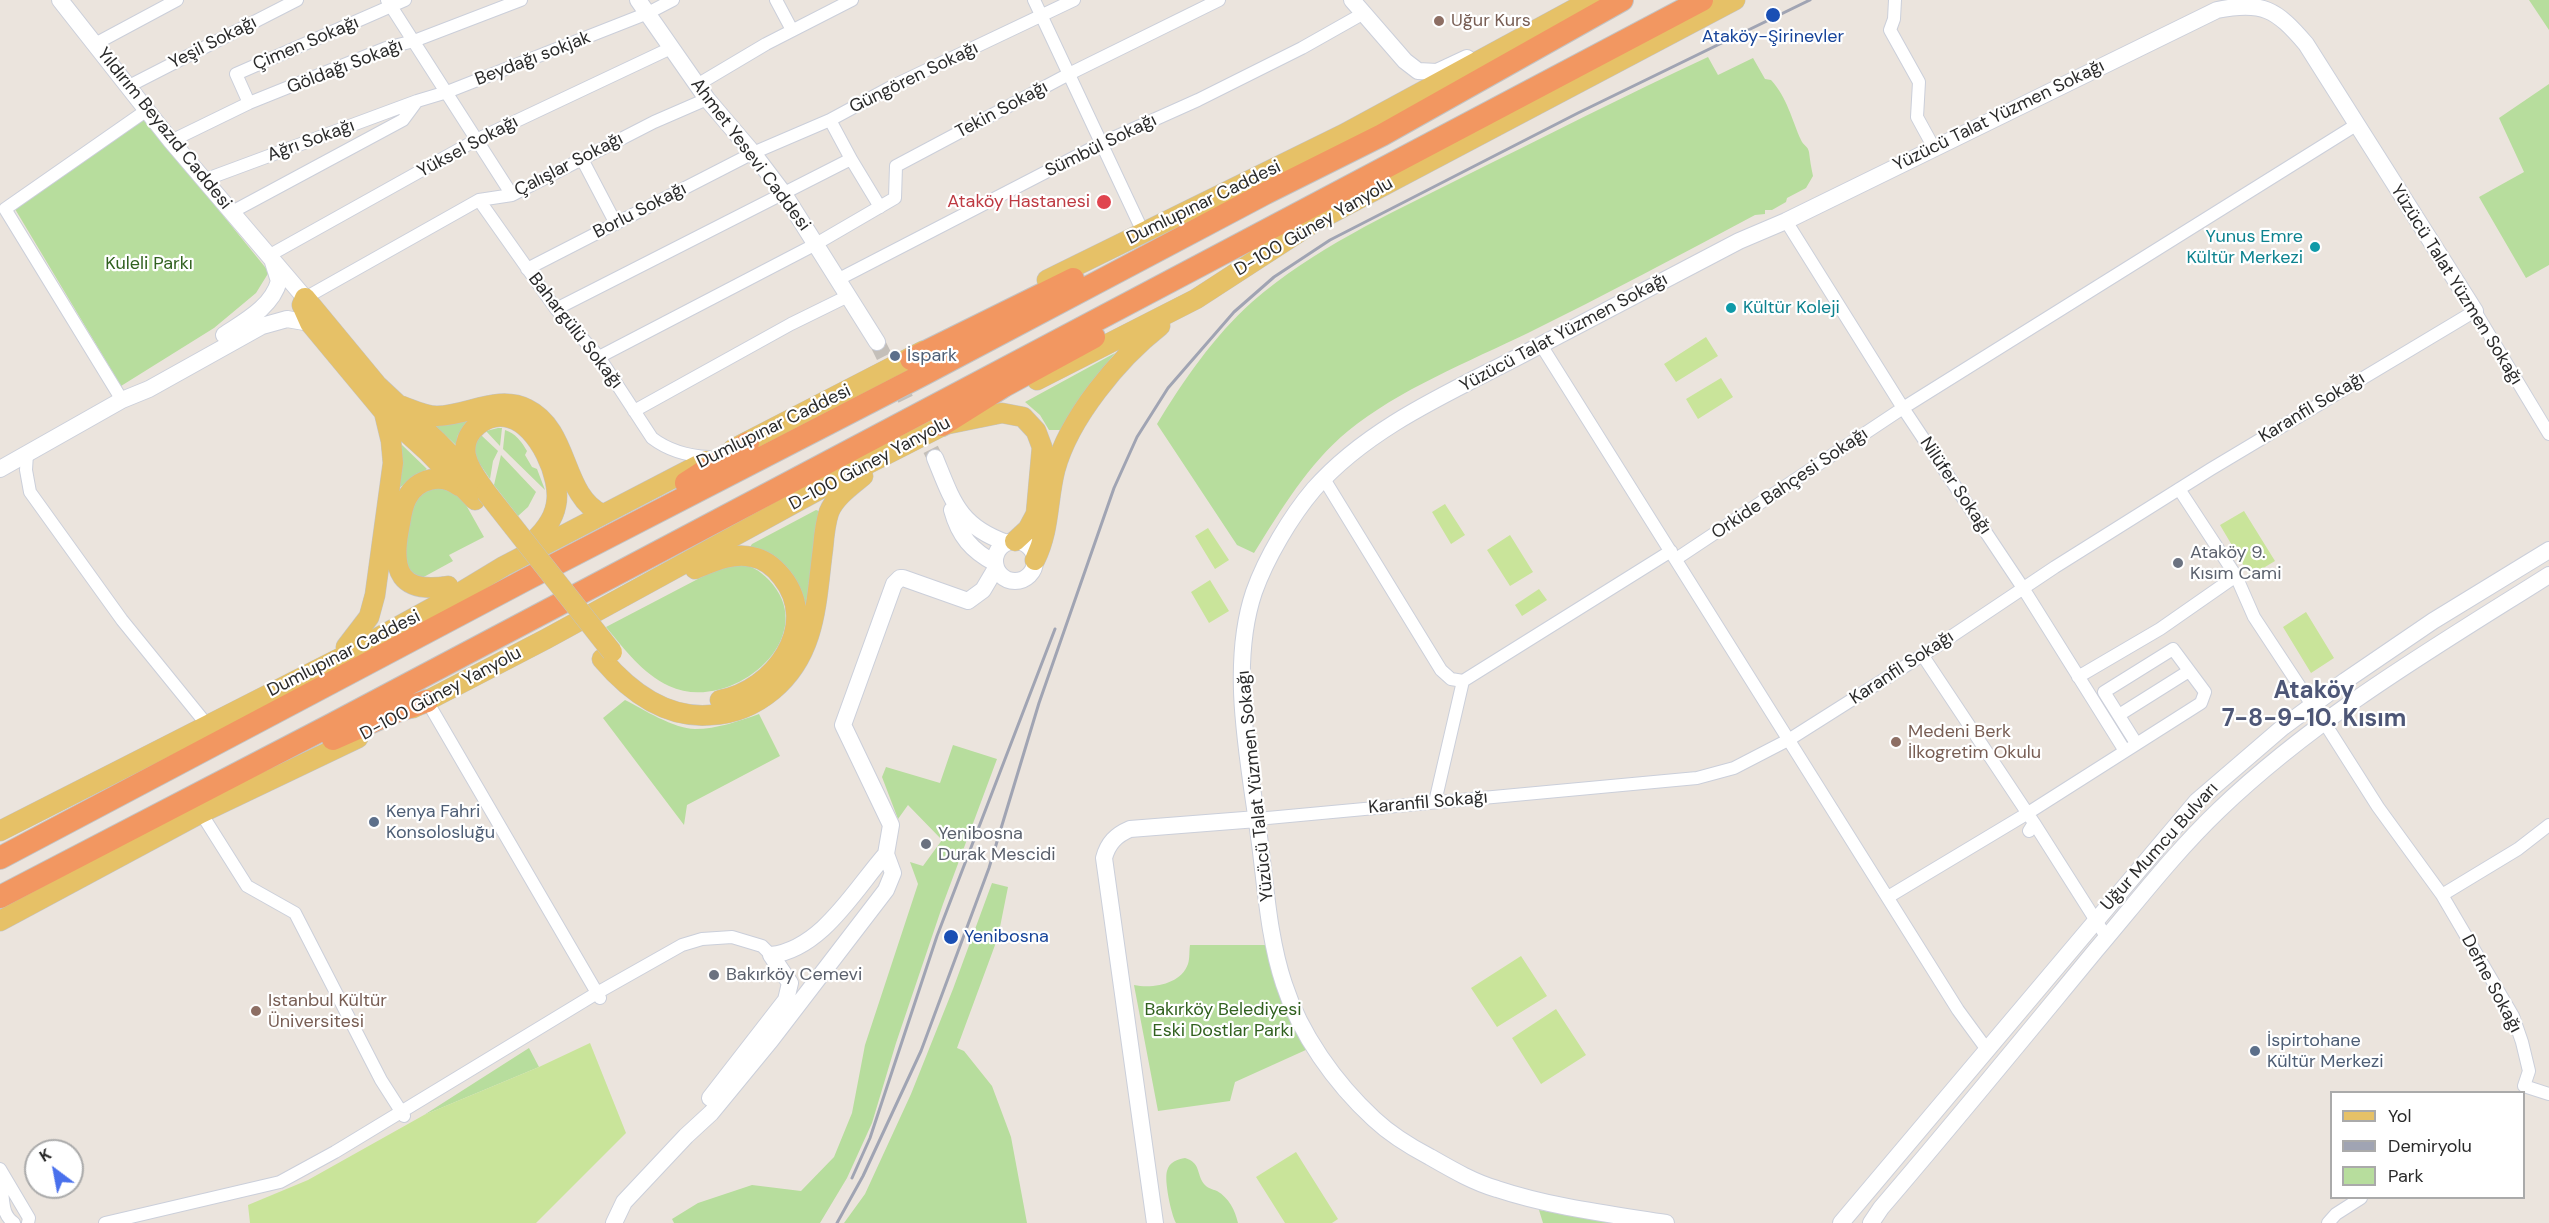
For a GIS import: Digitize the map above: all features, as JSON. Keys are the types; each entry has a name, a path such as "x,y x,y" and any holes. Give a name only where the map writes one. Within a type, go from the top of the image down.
{"highway":[{"path":"0,858 525,580 1392,129 1622,0"},
{"path":"0,897 1702,0"},
{"path":"911,359 1160,237 1266,193"},
{"path":"942,425 1004,386 1204,274 1261,232"},
{"path":"525,580 556,558 689,481 748,443"},
{"path":"150,819 190,805 392,713 427,701"}],"main road":[{"name":"Dumlupınar Caddesi","path":"0,831 313,672 602,514 714,457 748,443 911,359 966,324 1031,288 1344,134 1591,0"},
{"name":"D-100 Güney Yanyolu","path":"0,921 201,813 330,752 427,701 942,425 984,407 1196,299 1313,223 1735,0"},
{"path":"305,297 302,305 310,323 428,452 480,496 607,655 629,686 653,703 677,712 702,716 730,712 768,695 791,671 797,649 812,622 830,511 844,491 894,450"},
{"path":"305,297 387,406 392,441 393,463 375,595 369,618 346,646"},
{"path":"1035,560 1044,542 1055,470 1068,439 1091,398 1121,361 1141,342 1196,299"},
{"path":"387,406 437,416 499,404 526,408 547,426 556,440 580,494 592,509 602,514"},
{"path":"942,425 1002,413 1023,417 1036,431 1042,447 1036,514 1028,529 1011,542"},
{"path":"274,690 448,586 485,569 504,566 545,530 554,513 557,496 555,479 546,454 525,426 509,417 485,420 476,426 466,446 469,468 480,496"},
{"path":"448,586 425,589 408,582 401,575 395,556 403,509 409,494 424,481 435,478 453,481 480,496"},
{"path":"644,586 733,556 758,559 779,573 792,593 796,614 797,649"}],"street":[{"path":"94,44 177,0"},
{"name":"Yeşil Sokağı","path":"129,86 297,0"},
{"name":"Çimen Sokağı","path":"249,103 236,74 389,4 405,0"},
{"name":"Göldağı Sokağı","path":"171,141 249,103 386,48 414,41 521,0"},
{"name":"Beydağı sokjak","path":"417,101 447,92 643,7 673,0"},
{"path":"777,0 792,30"},
{"path":"697,85 792,30 852,0"},
{"path":"1034,0 1143,232"},
{"name":"Güngören Sokağı","path":"753,153 830,120 893,86 1074,0"},
{"name":"Tekin Sokağı","path":"598,357 816,244 895,198 896,166 1069,74 1219,0"},
{"path":"1352,0 1405,61 1418,71 1437,72 1548,24"},
{"path":"1895,0 1894,19 1890,30 1919,82 1917,117 1934,148"},
{"name":"Yıldırım Beyazıd Caddesi","path":"62,1 171,141 305,297"},
{"path":"389,4 512,195"},
{"name":"Yüzücü Talat Yüzmen Sokağı","path":"1666,1223 1546,1203 1495,1189 1456,1172 1415,1149 1376,1121 1347,1091 1320,1056 1299,1020 1284,985 1273,940 1257,819 1242,684 1244,637 1254,593 1272,552 1311,492 1343,459 1381,432 1430,403 1739,241 1786,221 2217,10 2243,5 2268,10 2286,21 2306,44 2475,311 2549,434"},
{"name":"Ahmet Yesevi Caddesi","path":"643,7 707,99 753,153 783,194 877,342"},
{"name":"Sümbül Sokağı","path":"839,279 942,228 1102,143 1302,48 1364,13"},
{"name":"Yüksel Sokağı","path":"270,255 476,140 671,48"},
{"name":"Çalışlar Sokağı","path":"305,297 479,200 512,195 654,122 707,99"},
{"path":"232,212 403,120 417,101"},
{"name":"Ağrı Sokağı","path":"204,180 417,101"},
{"path":"122,400 5,209 147,110"},
{"path":"830,120 880,207"},
{"name":"Orkide Bahçesi Sokağı","path":"1674,555 1903,408 2356,125"},
{"name":"Borlu Sokağı","path":"527,269 753,153"},
{"path":"582,159 616,224"},
{"path":"556,309 851,159"},
{"name":"Bahargülü Sokağı","path":"479,200 556,309 598,357 652,438 688,456 714,457"},
{"name":"Nilüfer Sokağı","path":"1786,221 1903,408 2023,588 2125,751"},
{"path":"122,400 136,387 223,336 262,308 277,291 279,281 270,255"},
{"path":"634,411 791,324 849,296"},
{"name":"Karanfil Sokağı","path":"1257,819 1697,778 1734,768 1790,740 2179,489 2475,311"},
{"path":"0,469 122,400 149,389 262,326 286,319 310,323"},
{"path":"1541,345 1958,1010 1988,1051"},
{"path":"27,454 26,470 30,492 116,611 208,726"},
{"path":"935,458 949,492 962,515 976,529 991,537 1026,544 1034,554 1032,573 1021,581 1008,580 1003,578 995,566 977,553 964,537 952,513 949,492"},
{"path":"1324,479 1441,670 1451,679 1463,681 1674,555"},
{"path":"2179,489 2236,576 2254,618 2324,722"},
{"path":"614,1223 624,1202 711,1113 886,890 893,873 886,854 891,825 843,725 894,584 903,578 968,601 983,590 995,566 998,550 1011,542"},
{"name":"Uğur Mumcu Bulvarı","path":"1841,1223 2197,801 2239,763 2312,705 2433,621 2549,550"},
{"name":"Uğur Mumcu Bulvarı","path":"1871,1223 1881,1208 2173,859 2218,811 2295,743 2324,722 2444,641 2549,575"},
{"path":"2078,677 2160,629 2236,576"},
{"path":"1888,897 2030,822 2136,743 2201,703 2205,693 2173,649 2104,692 2136,743"},
{"path":"1923,656 2107,938"},
{"path":"2119,715 2189,671"},
{"path":"1435,802 1463,681"},
{"path":"427,701 598,996"},
{"name":"Defne Sokağı","path":"2324,722 2378,807 2442,895 2513,1016 2529,1071 2523,1089 2549,1094"},
{"path":"201,813 247,886 295,913 381,1080 403,1113"},
{"path":"1155,1223 1104,858 1112,840 1130,829 1257,819"},
{"path":"2442,895 2518,849 2549,825"},
{"path":"105,1223 280,1182 403,1113 598,996 700,944 732,943 771,955 795,949 819,934 886,854"},
{"path":"771,955 790,983 799,990 809,990"},
{"path":"686,1136 720,1085 786,1000 790,983"},
{"path":"133,1223 257,1195 281,1187 338,1158 403,1113"},
{"path":"0,1168 29,1218 28,1223"},
{"path":"0,1182 0,1208 5,1217 14,1223"},
{"path":"2328,1223 2336,1214 2358,1199"}],"green space":[{"path":"2529,0 2549,0 2549,30"},
{"path":"1708,57 1718,75 1753,58 1765,79 1771,80 1777,87 1801,140 1808,150 1813,176 1806,188 1787,198 1786,202 1772,210 1765,210 1765,214 1755,215 1585,304 1389,402 1348,431 1320,458 1296,488 1254,553 1237,545 1157,424 1200,360 1238,315 1300,265 1351,234"},
{"path":"2549,84 2549,265 2526,278 2479,197 2524,172 2499,118"},
{"name":"Kuleli Parkı","path":"144,118 269,272 256,293 214,328 121,386 15,209"},
{"path":"1706,337 1718,356 1676,382 1664,364"},
{"path":"1115,353 1088,387 1061,430 1049,430 1040,415 1025,402"},
{"path":"1721,378 1733,397 1698,419 1686,399"},
{"path":"473,416 458,435 456,445 433,424"},
{"path":"502,428 500,446 486,431"},
{"path":"505,430 523,444 527,451 525,455 532,467 537,469 545,490 503,449"},
{"path":"481,435 498,451 493,461 490,479 473,454 475,441"},
{"path":"400,443 427,469 399,488"},
{"path":"501,455 536,492 528,507 518,516 494,485"},
{"path":"439,487 461,496 484,537 449,555 453,561 420,579 414,576 404,561 410,511 418,494"},
{"path":"1445,504 1465,535 1451,544 1432,512"},
{"path":"816,510 819,511 806,604 804,604 791,575 750,547"},
{"path":"2244,511 2275,561 2250,576 2220,525"},
{"path":"1208,528 1229,560 1215,569 1195,536"},
{"path":"1510,535 1533,572 1510,586 1487,550"},
{"path":"737,564 762,573 769,580 783,602 785,625 778,647 762,666 742,680 718,690 693,692 669,686 642,668 606,627 717,569"},
{"path":"1210,580 1229,611 1209,623 1191,592"},
{"path":"1539,589 1547,600 1522,616 1515,605"},
{"path":"2306,612 2334,658 2311,673 2283,627"},
{"path":"625,700 668,722 695,729 720,726 759,714 780,756 687,805 684,825 603,718"},
{"path":"953,745 997,759 943,904 896,1043 872,1123 847,1178 820,1223 674,1223 672,1219 698,1203 752,1185 801,1191 834,1157 852,1113 865,1045 918,884 910,862 923,866 942,840 908,805 898,819 882,777 886,767 940,783"},
{"path":"992,883 1008,887 998,937 957,1048 964,1051 992,1086 1011,1137 1027,1223 844,1223 865,1194 911,1094"},
{"name":"Bakırköy Belediyesi Eski Dostlar Parkı","path":"1190,945 1268,945 1308,1049 1235,1082 1230,1101 1158,1111 1134,985 1166,984 1179,976 1188,964"},
{"path":"1521,956 1547,996 1497,1027 1471,988"},
{"path":"1556,1009 1586,1055 1541,1084 1512,1038"},
{"path":"590,1043 626,1133 536,1223 250,1223 248,1205 308,1180 424,1115"},
{"path":"529,1048 539,1067 424,1115"},
{"path":"1296,1152 1338,1219 1332,1223 1285,1223 1256,1177"},
{"path":"1185,1158 1194,1163 1205,1185 1217,1191 1228,1201 1238,1223 1176,1223 1168,1197 1166,1175 1172,1163"},
{"path":"1539,1210 1616,1223 1543,1223"}],"tunnel":[{"path":"877,342 935,458"}],"railway":[{"path":"837,1223 863,1176 921,1051 989,868 1039,703 1114,488 1137,437 1168,388 1234,312 1274,277 1330,240 1578,113 1810,0"},
{"path":"852,1178 870,1138 937,936 1055,629"}],"place":[{"name":"Ataköy-Şirinevler","path":"1773,15"},
{"name":"Uğur Kurs","path":"1439,21"},
{"name":"Ataköy Hastanesi","path":"1104,202"},
{"name":"Yunus Emre Kültür Merkezi","path":"2315,247"},
{"name":"Kültür Koleji","path":"1731,308"},
{"name":"İspark","path":"895,356"},
{"name":"Ataköy 9. Kısım Cami","path":"2178,563"},
{"name":"Medeni Berk İlkogretim Okulu","path":"1896,742"},
{"name":"Kenya Fahri Konsolosluğu","path":"374,822"},
{"name":"Yenibosna Durak Mescidi","path":"926,844"},
{"name":"Yenibosna","path":"951,937"},
{"name":"Bakırköy Cemevi","path":"714,975"},
{"name":"Istanbul Kültür Üniversitesi","path":"256,1011"},
{"name":"İspirtohane Kültür Merkezi","path":"2255,1051"}],"district":[{"name":"Ataköy 7-8-9-10. Kısım","path":"2314,706"}]}
